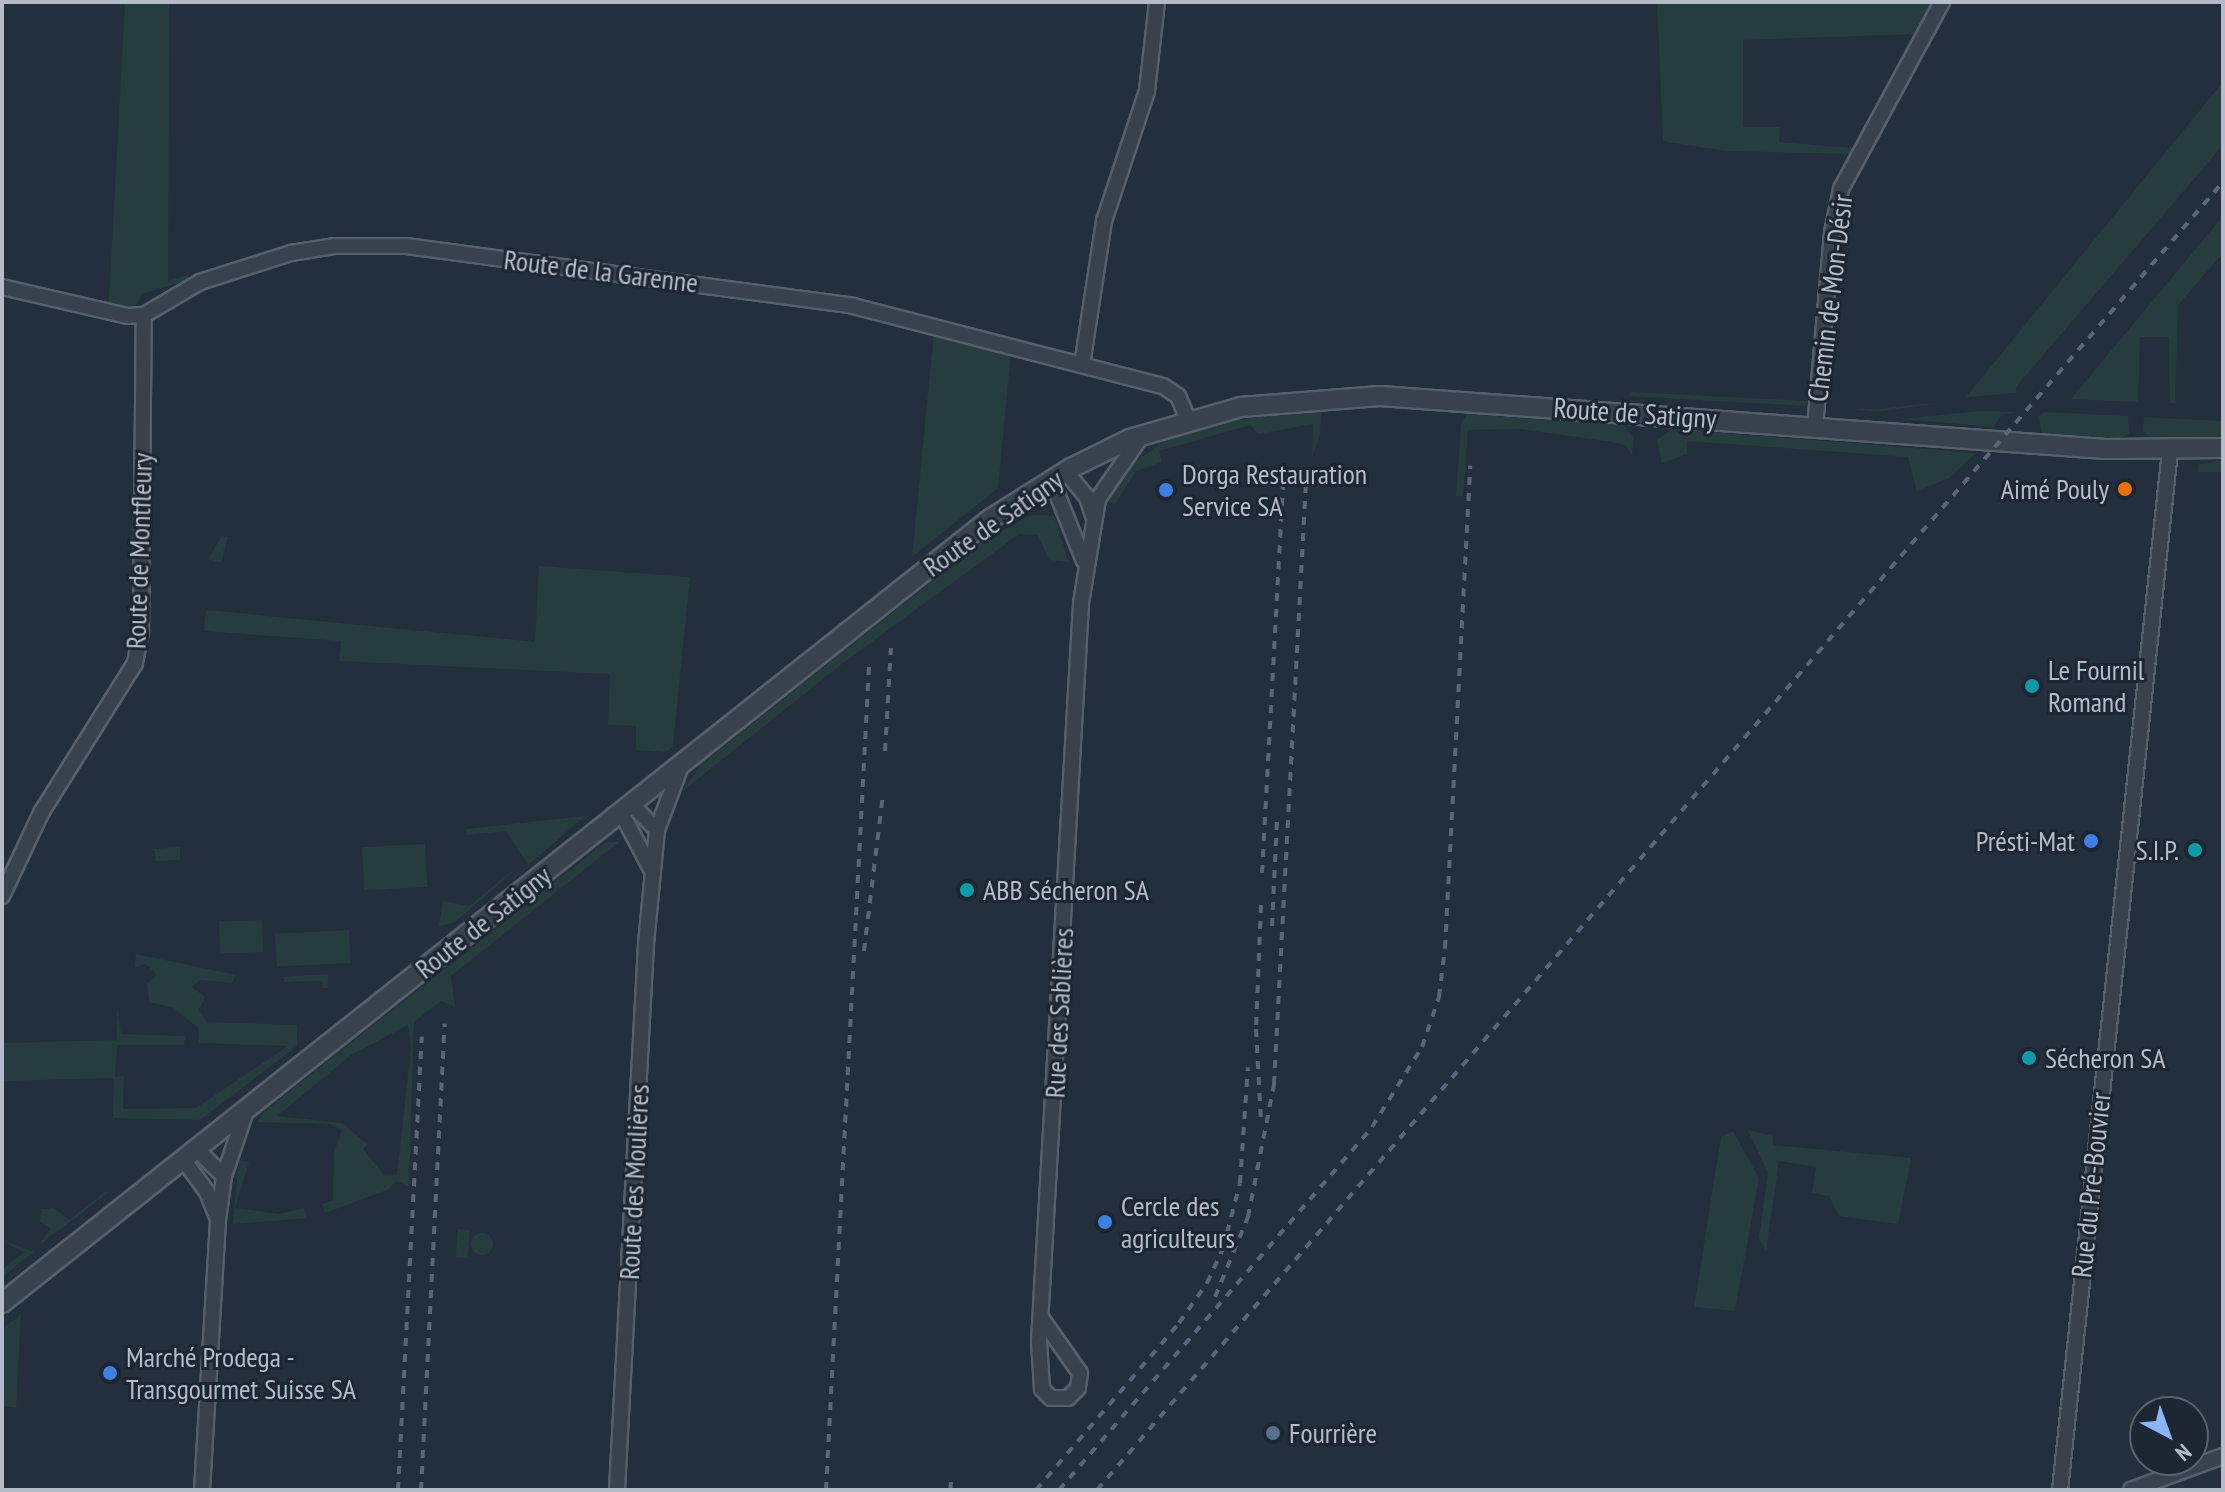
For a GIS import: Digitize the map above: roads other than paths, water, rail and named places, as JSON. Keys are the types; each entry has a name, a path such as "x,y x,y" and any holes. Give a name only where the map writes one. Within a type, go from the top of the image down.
{"street":[{"path":"1082,365 1104,221 1147,91 1157,2"},
{"name":"Chemin de Mon-Désir","path":"1815,427 1830,246 1841,189 1942,2"},
{"name":"Route de la Garenne","path":"144,315 181,292 241,266 314,248 378,244 833,302 1163,386 1178,396 1188,419"},
{"path":"2,287 128,316 144,315"},
{"name":"Route de Montfleury","path":"2,896 41,813 116,700 136,657 144,315"},
{"name":"Route de Satigny","path":"2,1303 990,519 1058,475 1142,435 1188,419 1268,402 1380,396 2170,451 2223,448"},
{"name":"Rue des Sablières","path":"1042,1319 1080,1373 1078,1388 1068,1398 1051,1398 1040,1384 1042,1319 1085,564 1093,515 1115,468 1142,435"},
{"name":"Rue du Pré-Bouvier","path":"2060,1490 2170,451"},
{"path":"1058,475 1087,497 1093,515"},
{"name":"Rue des Sablières","path":"1058,475 1085,564"},
{"path":"626,808 657,830 683,762"},
{"path":"626,808 653,873"},
{"name":"Route des Moulières","path":"617,1490 657,830"},
{"path":"202,1490 218,1220 224,1176 248,1108"},
{"path":"189,1154 224,1176"},
{"path":"189,1154 218,1220"},
{"path":"2131,1490 2223,1456"}],"railway":[{"path":"1097,1490 2223,182"},
{"path":"1262,873 1284,462"},
{"path":"1215,1297 1248,1217 1274,1084 1307,463"},
{"path":"1059,1490 1372,1127 1422,1047 1439,997 1445,948 1470,466"},
{"path":"885,751 891,648"},
{"path":"826,1490 869,666"},
{"path":"864,951 883,795"},
{"path":"1272,926 1277,818"},
{"path":"1261,905 1256,1029 1261,1121"},
{"path":"421,1490 445,1024"},
{"path":"398,1490 422,1037"},
{"path":"1036,1490 1179,1323 1207,1283 1223,1248 1240,1183 1248,1067"},
{"path":"950,1490 952,1475"}],"place":[{"name":"Aimé Pouly","path":"2125,489"},
{"name":"Dorga Restauration Service SA","path":"1166,490"},
{"name":"Le Fournil Romand","path":"2032,686"},
{"name":"Présti-Mat","path":"2091,841"},
{"name":"S.I.P.","path":"2195,850"},
{"name":"ABB Sécheron SA","path":"967,890"},
{"name":"Sécheron SA","path":"2029,1058"},
{"name":"Cercle des agriculteurs","path":"1105,1222"},
{"name":"Marché Prodega - Transgourmet Suisse SA","path":"110,1373"},
{"name":"Fourrière","path":"1273,1433"}]}
